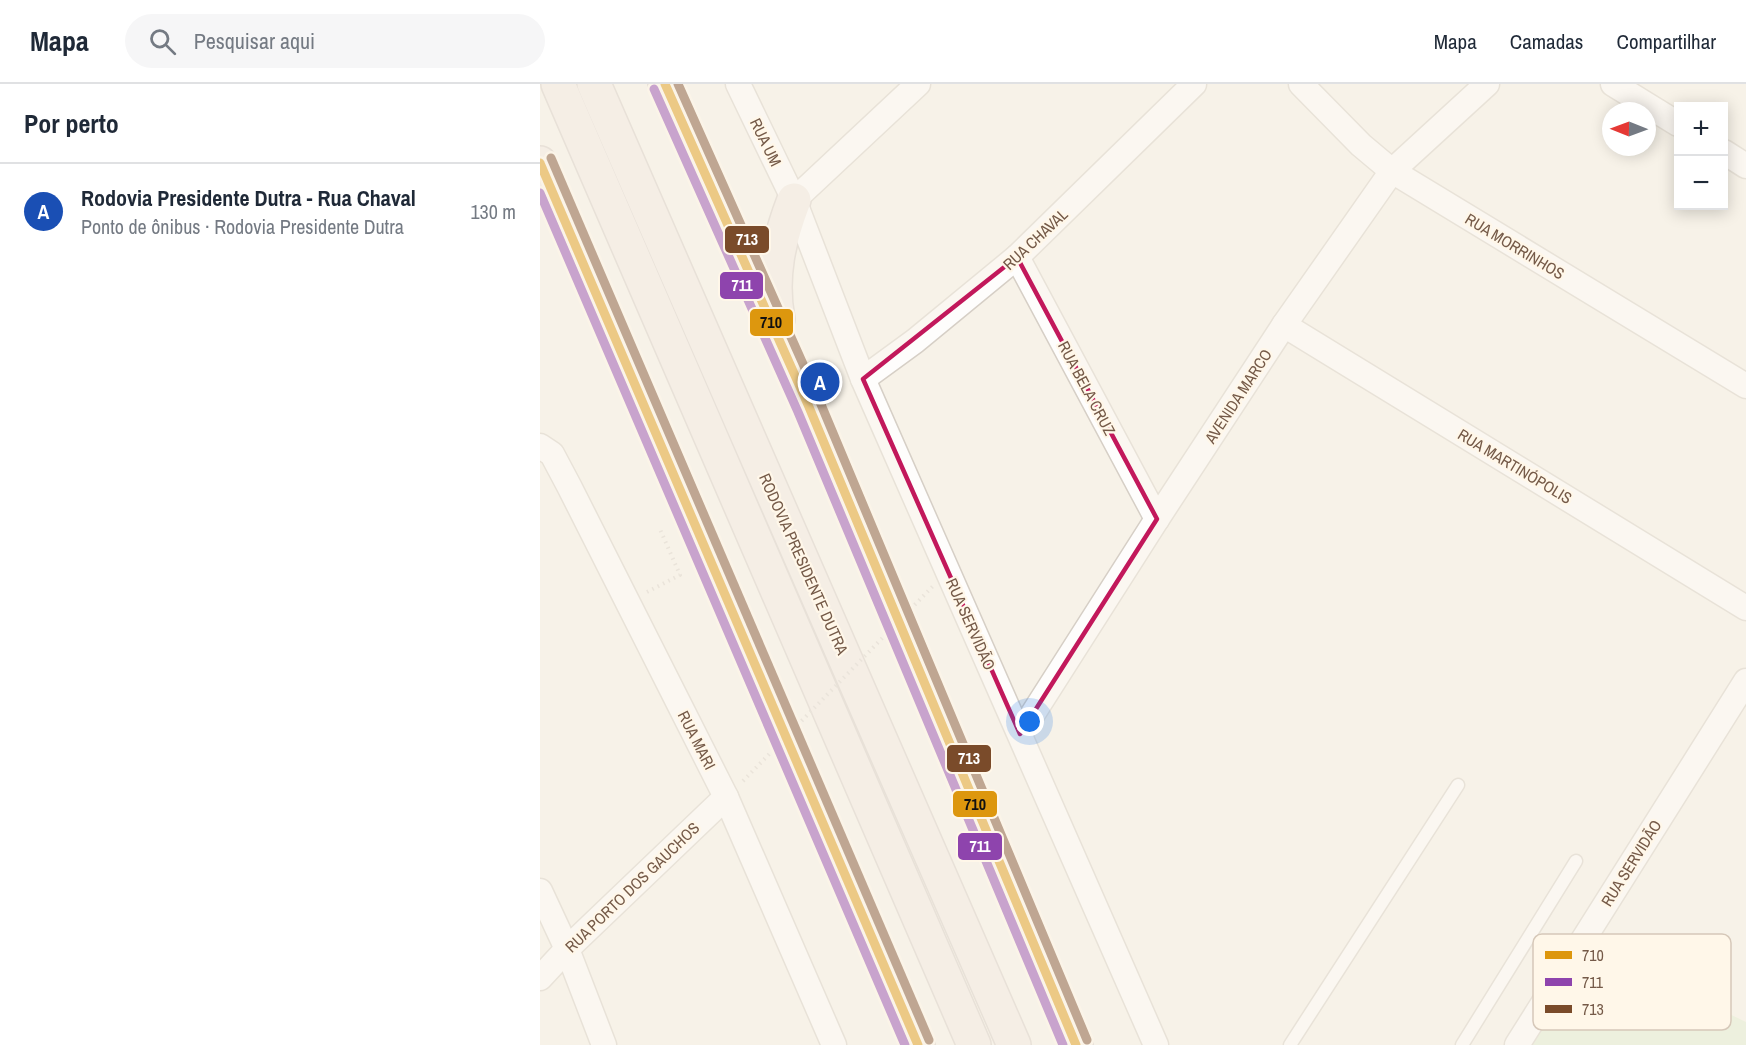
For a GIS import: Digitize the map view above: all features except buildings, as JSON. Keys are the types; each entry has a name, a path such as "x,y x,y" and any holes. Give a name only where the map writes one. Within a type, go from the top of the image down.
{"highway":[{"path":"558,84 974,1045"},
{"name":"RODOVIA PRESIDENTE DUTRA","path":"594,84 1014,1045"},
{"path":"664,84 787,356 1076,1045"},
{"path":"540,163 918,1045"},
{"path":"787,356 775,305 776,258 781,233 794,200"}],"street":[{"name":"RUA UM","path":"738,84 794,200"},
{"path":"794,200 918,84"},
{"name":"RUA CHAVAL","path":"863,379 915,341 1017,257 1194,84"},
{"name":"RUA MORRINHOS","path":"1301,84 1361,145 1392,171 1746,386"},
{"name":"AVENIDA MARCO","path":"1020,734 1284,325 1392,171 1487,84"},
{"path":"1613,84 1674,122"},
{"path":"1728,155 1746,166"},
{"name":"RUA SERVIDÃO","path":"794,200 863,379 1156,1045"},
{"name":"RUA BELA CRUZ","path":"1017,257 1157,519"},
{"name":"RUA MARTINÓPOLIS","path":"1284,325 1746,608"},
{"name":"RUA MARI","path":"540,446 552,454 628,602 734,789 834,1045"},
{"name":"RUA SERVIDÃO","path":"1587,934 1746,681"},
{"name":"RUA PORTO DOS GAUCHOS","path":"540,978 567,949 734,789"},
{"path":"540,891 567,949 604,1045"},
{"name":"RUA SERVIDÃO","path":"1517,1045 1533,1020"}],"lane":[{"path":"1290,1045 1458,784"},
{"path":"1462,1045 1576,861"}],"path":[{"path":"628,602 680,575 659,527"},
{"path":"734,789 935,584"}],"highlighted area":[{"path":"1017,257 1157,519 1020,734 863,379"}],"green space":[{"path":"1731,1015 1746,1022 1746,1045 1532,1045 1542,1030 1731,1030"}],"transit line":[{"name":"710","path":"665,84 809,407 1076,1045"},
{"name":"713","path":"678,84 820,402 1087,1040"},
{"name":"711","path":"654,89 798,412 1063,1045"},
{"name":"713","path":"551,158 929,1040"},
{"name":"710","path":"540,163 918,1045"},
{"name":"711","path":"540,193 905,1045"}],"place":[{"name":"Rodovia Presidente Dutra - Rua Chaval","path":"820,382"}]}
